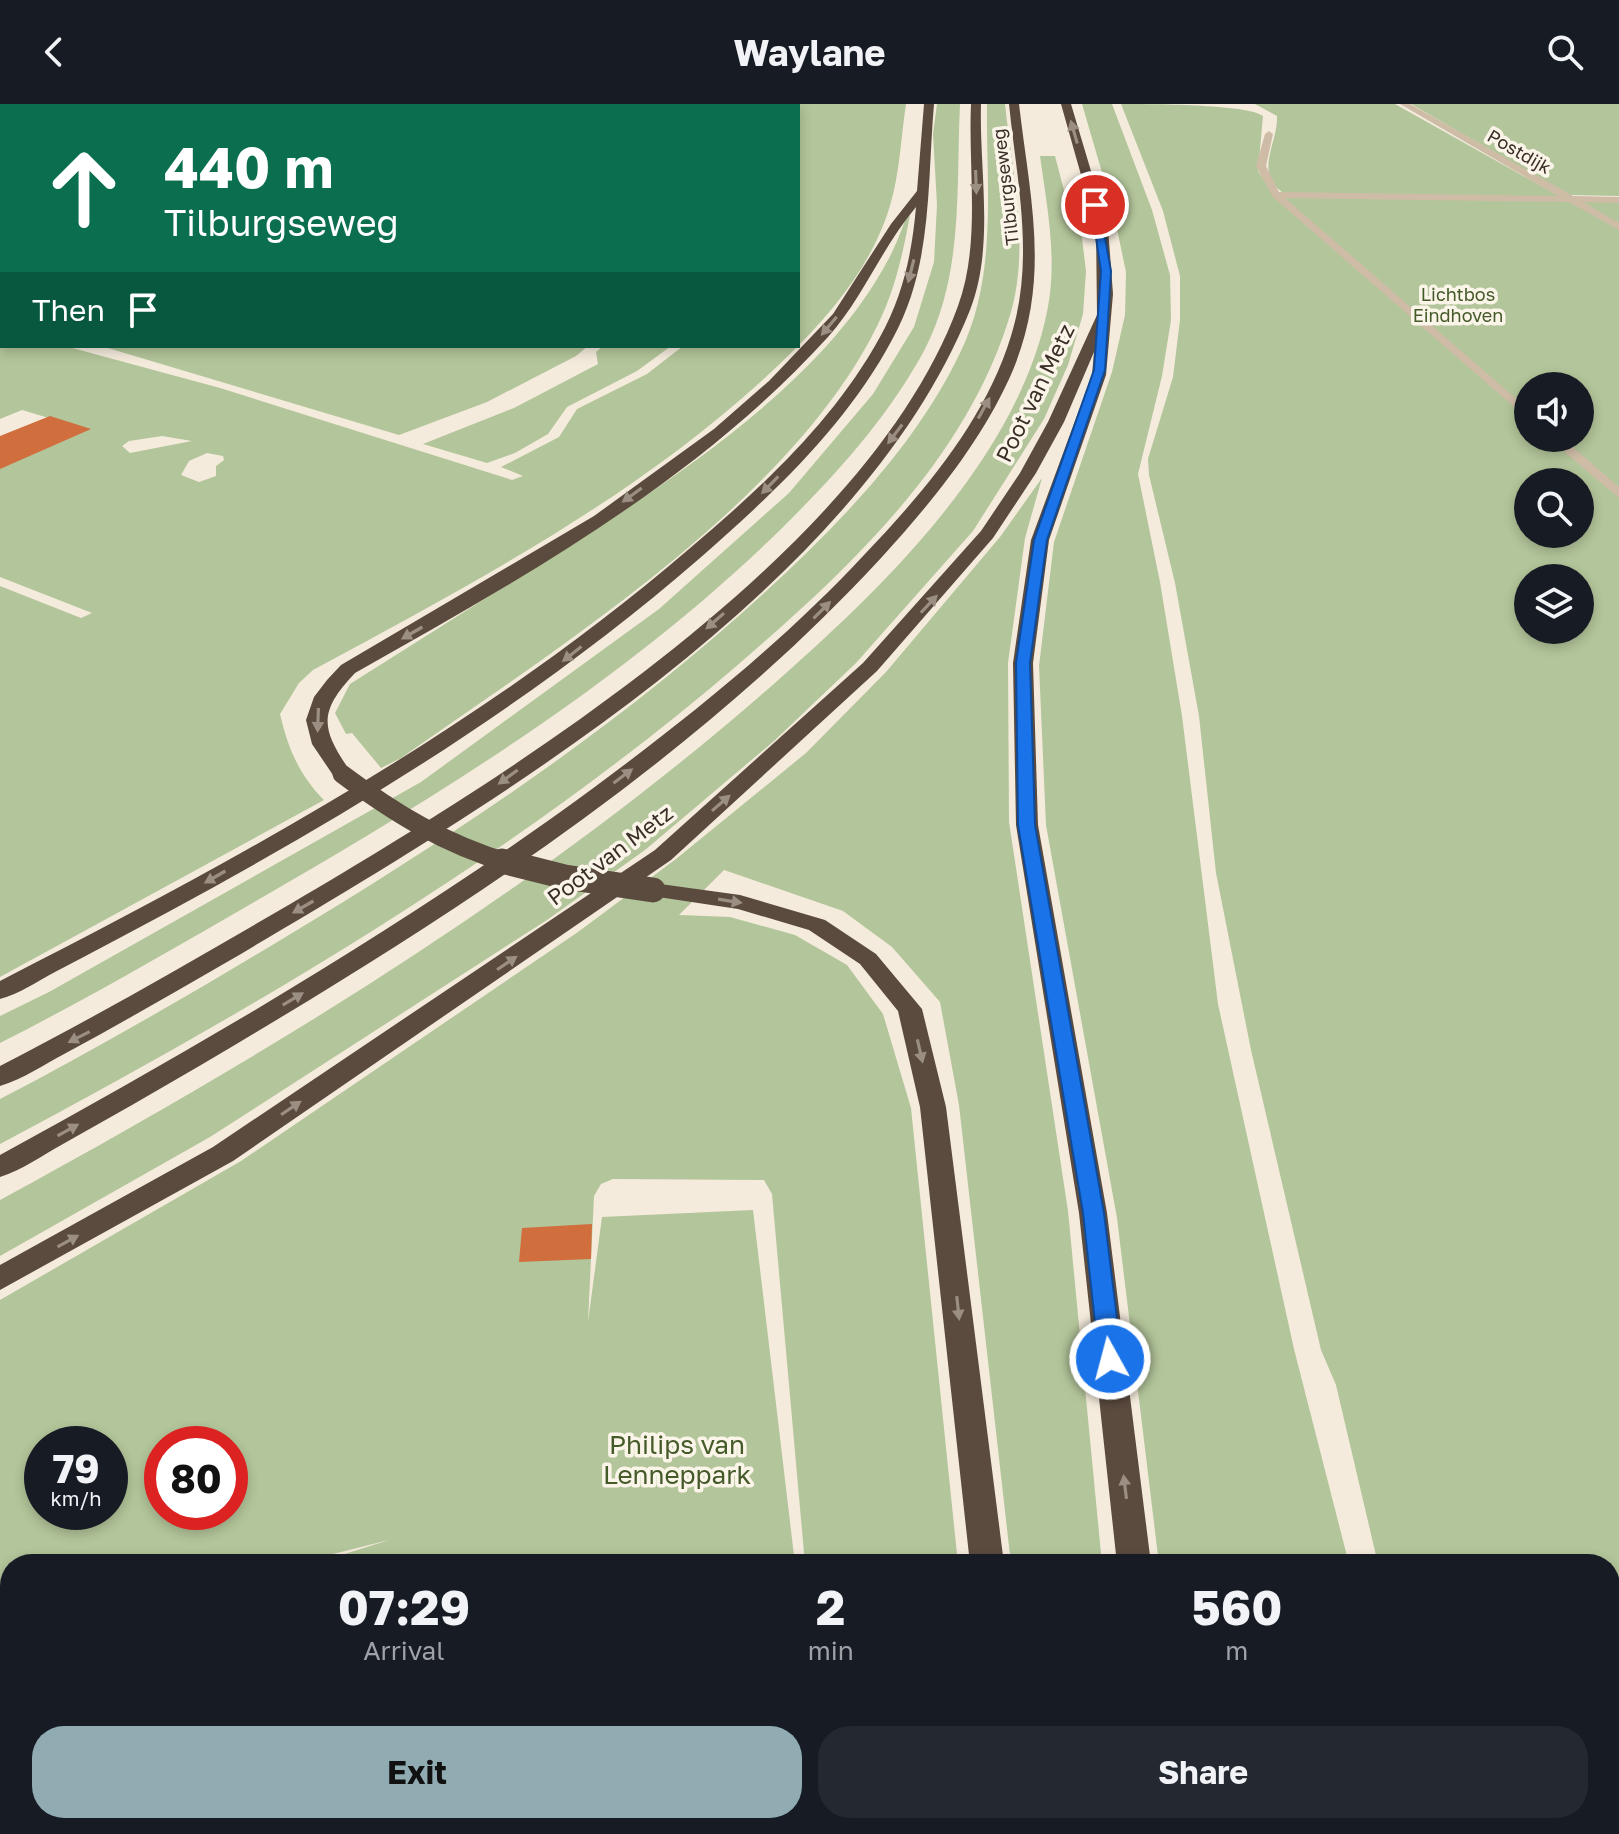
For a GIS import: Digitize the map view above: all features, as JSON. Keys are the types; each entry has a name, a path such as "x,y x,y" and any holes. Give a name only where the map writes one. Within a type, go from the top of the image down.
{"highway":[{"path":"0,991 173,900 397,771 561,662 665,581 763,492 850,395 881,348 903,303 914,261 929,104"},
{"name":"Tilburgseweg","path":"0,1077 91,1031 371,867 484,795 671,658 780,563 838,504 892,439 919,401 947,350 966,304 975,264 976,104"},
{"name":"Tilburgseweg","path":"1014,104 1029,209 1032,267"},
{"path":"1066,104 1102,228 1106,294 1099,375 1040,540 1023,663 1026,810 1093,1213 1133,1554"},
{"path":"921,194 898,219 854,297 824,333 729,424 595,522 348,669 323,694 315,716 319,744 342,774 382,807 431,836 530,871 740,902 817,925 868,959 910,1009 933,1107 986,1554"},
{"name":"Poot van Metz","path":"0,1167 154,1083 461,893 596,797 786,645 908,518 968,436 1009,357 1026,310 1032,267"},
{"name":"Poot van Metz","path":"0,1279 223,1154 663,855 777,755 870,667 987,534 1028,473 1056,422 1102,318"}],"street":[{"name":"Postdijk","path":"1404,104 1619,227"},
{"path":"1269,134 1261,166 1276,195 1514,403"},
{"path":"1276,195 1619,200"},
{"path":"1570,452 1619,494"}],"green space":[{"path":"800,104 906,104 894,190 884,222 866,261 827,314 800,344"},
{"path":"937,104 960,104 956,229 938,320 925,349 877,423 799,511 658,638 529,733 325,861 129,974 0,1043 0,1016 49,992 421,782 659,609 789,493 873,394 914,327 934,262 937,205 933,134"},
{"path":"987,104 1005,104 1018,208 1019,260 1011,312 992,365 966,415 936,462 863,548 782,626 655,733 476,863 289,982 0,1144 0,1099 141,1022 279,941 406,863 530,780 649,691 707,643 791,568 846,512 921,421 942,388 972,324 985,262"},
{"path":"1082,104 1112,104 1152,210 1170,275 1171,320 1162,376 1138,474 1182,716 1218,1004 1294,1349 1346,1554 1158,1554 1117,1218 1046,825 1039,666 1054,542 1112,372 1125,315 1126,272 1113,210"},
{"name":"Lichtbos Eindhoven","path":"1121,104 1219,107 1263,116 1258,171 1274,194 1282,192 1274,184 1268,166 1277,116 1255,104 1395,104 1559,196 1619,201 1619,1554 1376,1554 1336,1385 1321,1350 1251,1050 1216,873 1199,716 1175,583 1149,475 1148,459 1173,377 1180,320 1180,276 1163,211"},
{"path":"1411,104 1619,104 1619,196 1568,195"},
{"path":"1040,156 1055,156 1072,221 1080,222 1086,271 1083,314 1068,365 1044,419 973,531 856,663 774,741 645,850 547,920 210,1137 0,1256 0,1200 308,1023 506,893 602,824 695,751 825,638 906,556 979,464 1009,415 1032,365 1047,312 1052,273"},
{"path":"912,203 898,271 872,336 832,399 782,459 724,516 594,622 401,758 381,768 352,733 346,734 335,713 350,684 628,508 679,473 777,395 820,353 858,308 892,253"},
{"path":"0,348 72,348 220,388 512,480 523,476 501,467 559,437 577,409 647,374 680,348 796,348 745,396 629,485 505,564 313,670 299,683 280,714 296,760 324,800 0,977 0,586 81,618 92,613 0,577 0,468 79,427 22,410 0,419","holes":["162,436 192,441 130,453 122,446 129,441","207,453 223,456 224,460 216,466 216,476 199,482 181,475 189,461"]},
{"path":"108,348 586,348 576,356 487,402 399,435"},
{"path":"601,348 668,348 637,371 567,407 548,434 515,453 487,463 423,444 514,408 598,364 596,352"},
{"name":"Philips van Lenneppark","path":"1042,478 1025,538 1008,663 1009,822 1068,1211 1101,1554 1010,1554 959,1105 940,1002 892,947 843,911 724,870 679,915 730,917 795,935 847,965 883,1014 911,1108 957,1554 804,1554 772,1194 764,1180 613,1179 601,1184 594,1196 588,1322 602,1217 753,1210 794,1554 345,1554 389,1540 333,1554 0,1554 0,1300 241,1161 578,932 676,859 806,753 886,672 1000,537"}],"building":[{"path":"50,416 91,429 0,469 0,436"},
{"path":"592,1224 591,1259 519,1262 522,1228"}],"route":[{"path":"1095,205 1102,228 1106,271 1100,370 1040,540 1023,663 1027,825 1093,1213 1110,1359"}]}
